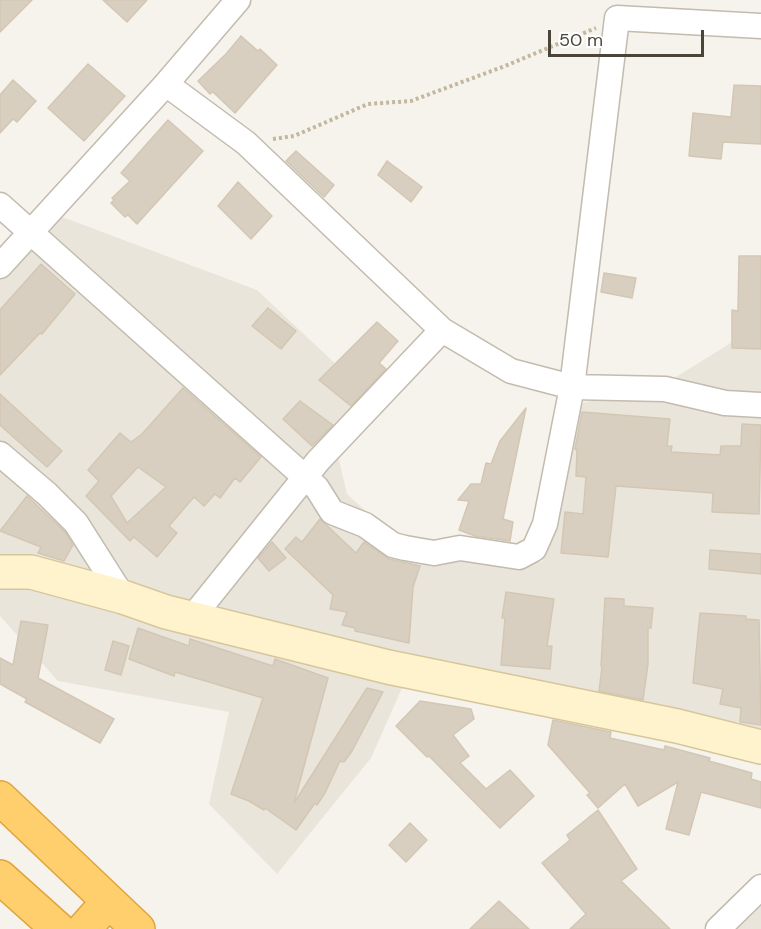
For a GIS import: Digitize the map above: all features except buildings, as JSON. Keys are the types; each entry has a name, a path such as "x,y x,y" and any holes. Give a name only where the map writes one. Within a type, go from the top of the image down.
{"highway":[{"path":"0,798 138,929"},
{"path":"0,877 58,929"},
{"path":"84,929 108,902"}],"street":[{"path":"0,266 166,84 238,0"},
{"path":"0,205 317,488 332,512 365,525 393,544 434,553 460,548 519,557 534,549 545,524 572,387 617,18 761,26"},
{"path":"166,84 246,143 442,330 511,371 572,387 665,389 724,403 761,405"},
{"path":"191,618 318,461 442,330"},
{"path":"0,453 76,523 123,597"},
{"path":"0,572 31,572 123,597 166,612 388,667 677,726 761,747"},
{"path":"718,929 761,886"}],"path":[{"path":"246,143 294,136 368,104 411,101 505,66 617,18"}],"shaded area":[{"path":"49,212 257,290 376,402 336,447 347,494 392,535 480,561 542,562 553,485 570,406 665,384 761,324 761,737 738,722 635,728 402,688 371,758 277,874 209,804 229,712 58,681 0,616 0,267"},
{"path":"761,890 761,929 718,929"}]}
